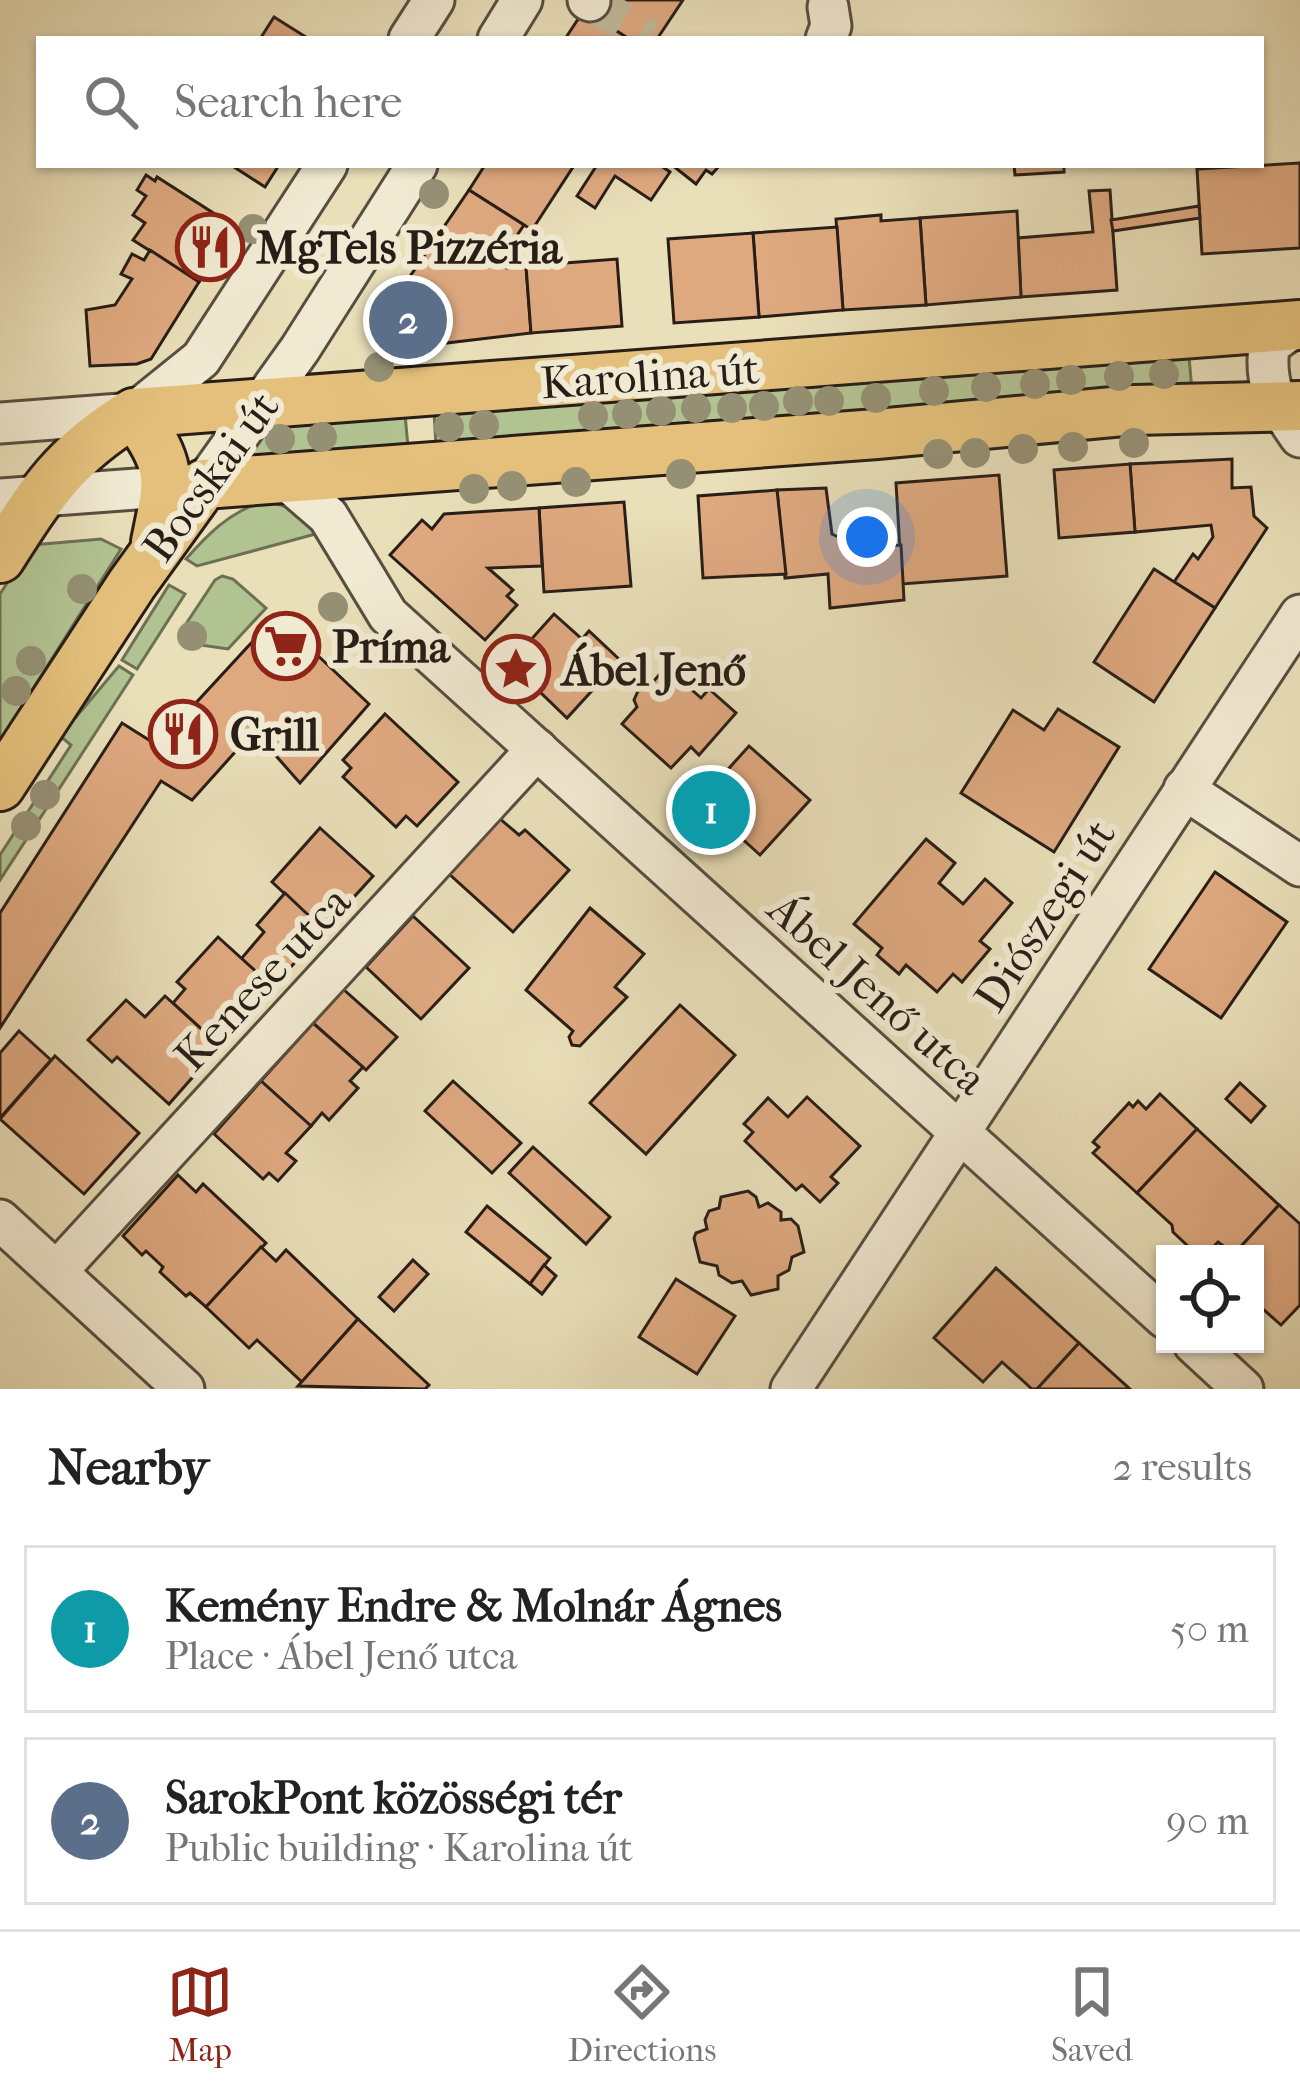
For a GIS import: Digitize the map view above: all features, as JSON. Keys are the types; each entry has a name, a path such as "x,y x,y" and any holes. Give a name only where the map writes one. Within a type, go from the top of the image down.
{"main road":[{"name":"Karolina út","path":"134,413 1298,325"},
{"name":"Karolina út","path":"185,485 877,434 1134,410 1293,417"},
{"path":"134,413 185,485"},
{"name":"Bocskai út","path":"0,558 20,498 87,442 134,413"},
{"name":"Bocskai út","path":"0,785 153,556 185,485"}],"street":[{"path":"411,36 434,0"},
{"path":"500,36 523,0"},
{"name":"Bocskai út","path":"134,413 201,359 325,168"},
{"name":"Bocskai út","path":"185,485 261,404 415,168"},
{"path":"1293,417 1266,374 1269,345 1298,325"},
{"name":"Karolina út","path":"0,422 134,413"},
{"name":"Ábel Jenő utca","path":"284,478 328,516 347,541 388,616 1156,1310"},
{"name":"Karolina út","path":"20,498 185,485"},
{"name":"Diószegi út","path":"791,1389 1300,615"},
{"name":"Kenese utca","path":"57,1271 537,749"},
{"path":"1184,789 1300,866"},
{"path":"0,1220 184,1389"},
{"path":"1204,1353 1244,1389"}],"green space":[{"path":"1189,357 1192,390 436,445 434,412"},
{"path":"405,414 408,447 244,458 268,424"},
{"path":"258,503 294,510 323,532 197,566 186,559 219,526"},
{"path":"101,539 121,549 0,741 0,594 32,545"},
{"path":"222,576 233,579 266,608 228,649 194,644 180,633"},
{"path":"169,585 185,594 137,669 122,660"},
{"path":"119,666 133,675 0,880 0,855 71,745 60,736"}],"building":[{"path":"590,0 683,0 659,36 624,36 584,10"},
{"path":"584,10 624,36 567,36"},
{"path":"274,17 304,36 262,36"},
{"path":"1300,163 1300,248 1202,254 1197,169"},
{"path":"236,168 277,168 265,187"},
{"path":"483,168 572,168 532,230 469,190"},
{"path":"595,168 664,168 670,172 651,200 615,176 595,208 577,196"},
{"path":"676,168 717,168 712,174 706,170 696,184"},
{"path":"1014,168 1064,168 1064,172 1015,175"},
{"path":"146,175 155,181 157,177 240,230 199,282 133,240 145,223 133,215 146,196 137,190"},
{"path":"469,190 524,225 501,259 507,268 526,266 531,333 404,348 388,329 391,313 387,310"},
{"path":"1110,190 1117,290 1021,297 1018,238 1093,232 1089,191"},
{"path":"1199,206 1200,218 1113,231 1111,220"},
{"path":"1017,211 1021,297 926,305 920,218"},
{"path":"881,215 881,221 920,218 926,305 843,310 836,219"},
{"path":"837,227 843,310 759,317 753,233"},
{"path":"753,233 759,317 674,323 668,239"},
{"path":"150,250 199,282 151,359 90,366 86,310 115,305 132,279 121,274 132,254 144,260"},
{"path":"617,259 622,326 531,333 526,266"},
{"path":"1232,459 1232,488 1251,487 1254,516 1267,528 1215,608 1174,582 1193,554 1198,559 1213,537 1211,525 1135,532 1130,464"},
{"path":"1130,464 1135,532 1059,538 1054,470"},
{"path":"999,475 1007,576 902,584 896,483"},
{"path":"826,488 832,534 862,548 901,545 904,600 830,608 828,574 785,578 777,490"},
{"path":"777,490 786,574 703,578 698,496"},
{"path":"624,502 631,586 544,592 539,508"},
{"path":"539,508 542,566 488,568 513,590 507,596 517,605 485,640 390,555 422,520 432,529 444,514"},
{"path":"1154,569 1215,608 1154,702 1094,662"},
{"path":"554,614 582,639 589,631 620,660 567,718 510,663"},
{"path":"276,616 369,704 300,783 254,731 192,800 161,781 0,1028 0,913 122,723 157,745"},
{"path":"666,667 701,698 709,689 736,713 699,755 691,747 671,768 622,724 637,707 638,691 647,689"},
{"path":"1058,709 1119,747 1054,852 961,793 1013,710 1044,730"},
{"path":"385,714 458,782 417,826 406,816 396,827 343,777 351,768 343,760"},
{"path":"749,746 810,800 760,855 706,806 728,782 722,776"},
{"path":"499,818 519,835 525,830 569,870 513,932 448,873"},
{"path":"320,828 373,876 324,930 272,882"},
{"path":"926,839 955,863 939,883 963,904 985,879 1012,903 980,941 990,949 962,982 953,974 937,992 906,965 899,974 877,955 882,948 854,924"},
{"path":"1215,872 1287,922 1221,1018 1149,969"},
{"path":"285,893 324,930 273,987 241,959 264,932 257,925"},
{"path":"590,908 644,954 615,987 627,997 580,1046 572,1045 573,1031 526,990"},
{"path":"413,916 469,968 421,1019 366,967"},
{"path":"218,937 273,987 220,1046 173,1003 185,989 177,982"},
{"path":"343,989 397,1037 366,1070 313,1023"},
{"path":"165,996 220,1046 169,1104 117,1057 112,1062 88,1040 126,1000 145,1017"},
{"path":"680,1005 735,1055 646,1154 590,1103"},
{"path":"313,1023 363,1067 350,1081 358,1088 329,1120 322,1113 311,1126 261,1081"},
{"path":"19,1031 51,1060 0,1118 0,1053"},
{"path":"55,1056 139,1133 84,1194 0,1119"},
{"path":"261,1081 311,1126 286,1153 296,1161 278,1181 269,1173 263,1179 214,1134"},
{"path":"453,1081 521,1143 492,1173 425,1111"},
{"path":"1240,1083 1265,1106 1251,1122 1226,1099"},
{"path":"1160,1094 1197,1129 1137,1193 1093,1153 1099,1147 1093,1142 1129,1103 1133,1107 1138,1101 1146,1109"},
{"path":"807,1097 860,1146 831,1177 838,1183 820,1202 802,1185 796,1190 745,1141 753,1132 744,1124 768,1098 788,1117"},
{"path":"1197,1129 1279,1205 1242,1245 1187,1245 1137,1193"},
{"path":"533,1147 610,1217 586,1244 509,1173"},
{"path":"178,1175 196,1192 203,1184 266,1243 206,1307 190,1293 186,1296 160,1272 163,1267 123,1236"},
{"path":"748,1191 759,1207 768,1203 781,1212 781,1220 791,1219 798,1226 804,1252 792,1257 789,1270 778,1276 778,1289 751,1295 742,1281 732,1283 719,1275 717,1266 700,1262 694,1238 707,1229 705,1220 709,1211 719,1208 721,1197"},
{"path":"1279,1205 1300,1224 1300,1305 1281,1325 1264,1310 1264,1245 1242,1245"},
{"path":"487,1206 550,1258 530,1284 466,1232"},
{"path":"261,1247 276,1261 286,1250 358,1319 302,1382 257,1340 249,1348 206,1307"},
{"path":"413,1260 428,1274 394,1311 379,1297"},
{"path":"544,1265 556,1276 542,1294 530,1284"},
{"path":"996,1268 1079,1343 1037,1389 1002,1362 983,1382 934,1338"},
{"path":"676,1279 735,1316 697,1374 639,1337"},
{"path":"358,1319 429,1385 425,1389 298,1386"},
{"path":"1079,1343 1130,1389 1037,1389"}],"tunnel":[{"path":"590,1 644,36"}],"place":[{"name":"MgTels Pizzéria","path":"210,247"},
{"name":"SarokPont közösségi tér","path":"408,320"},
{"name":"Príma","path":"286,646"},
{"name":"Ábel Jenő","path":"516,669"},
{"name":"Grill","path":"183,734"},
{"name":"Kemény Endre & Molnár Ágnes","path":"711,810"}]}
